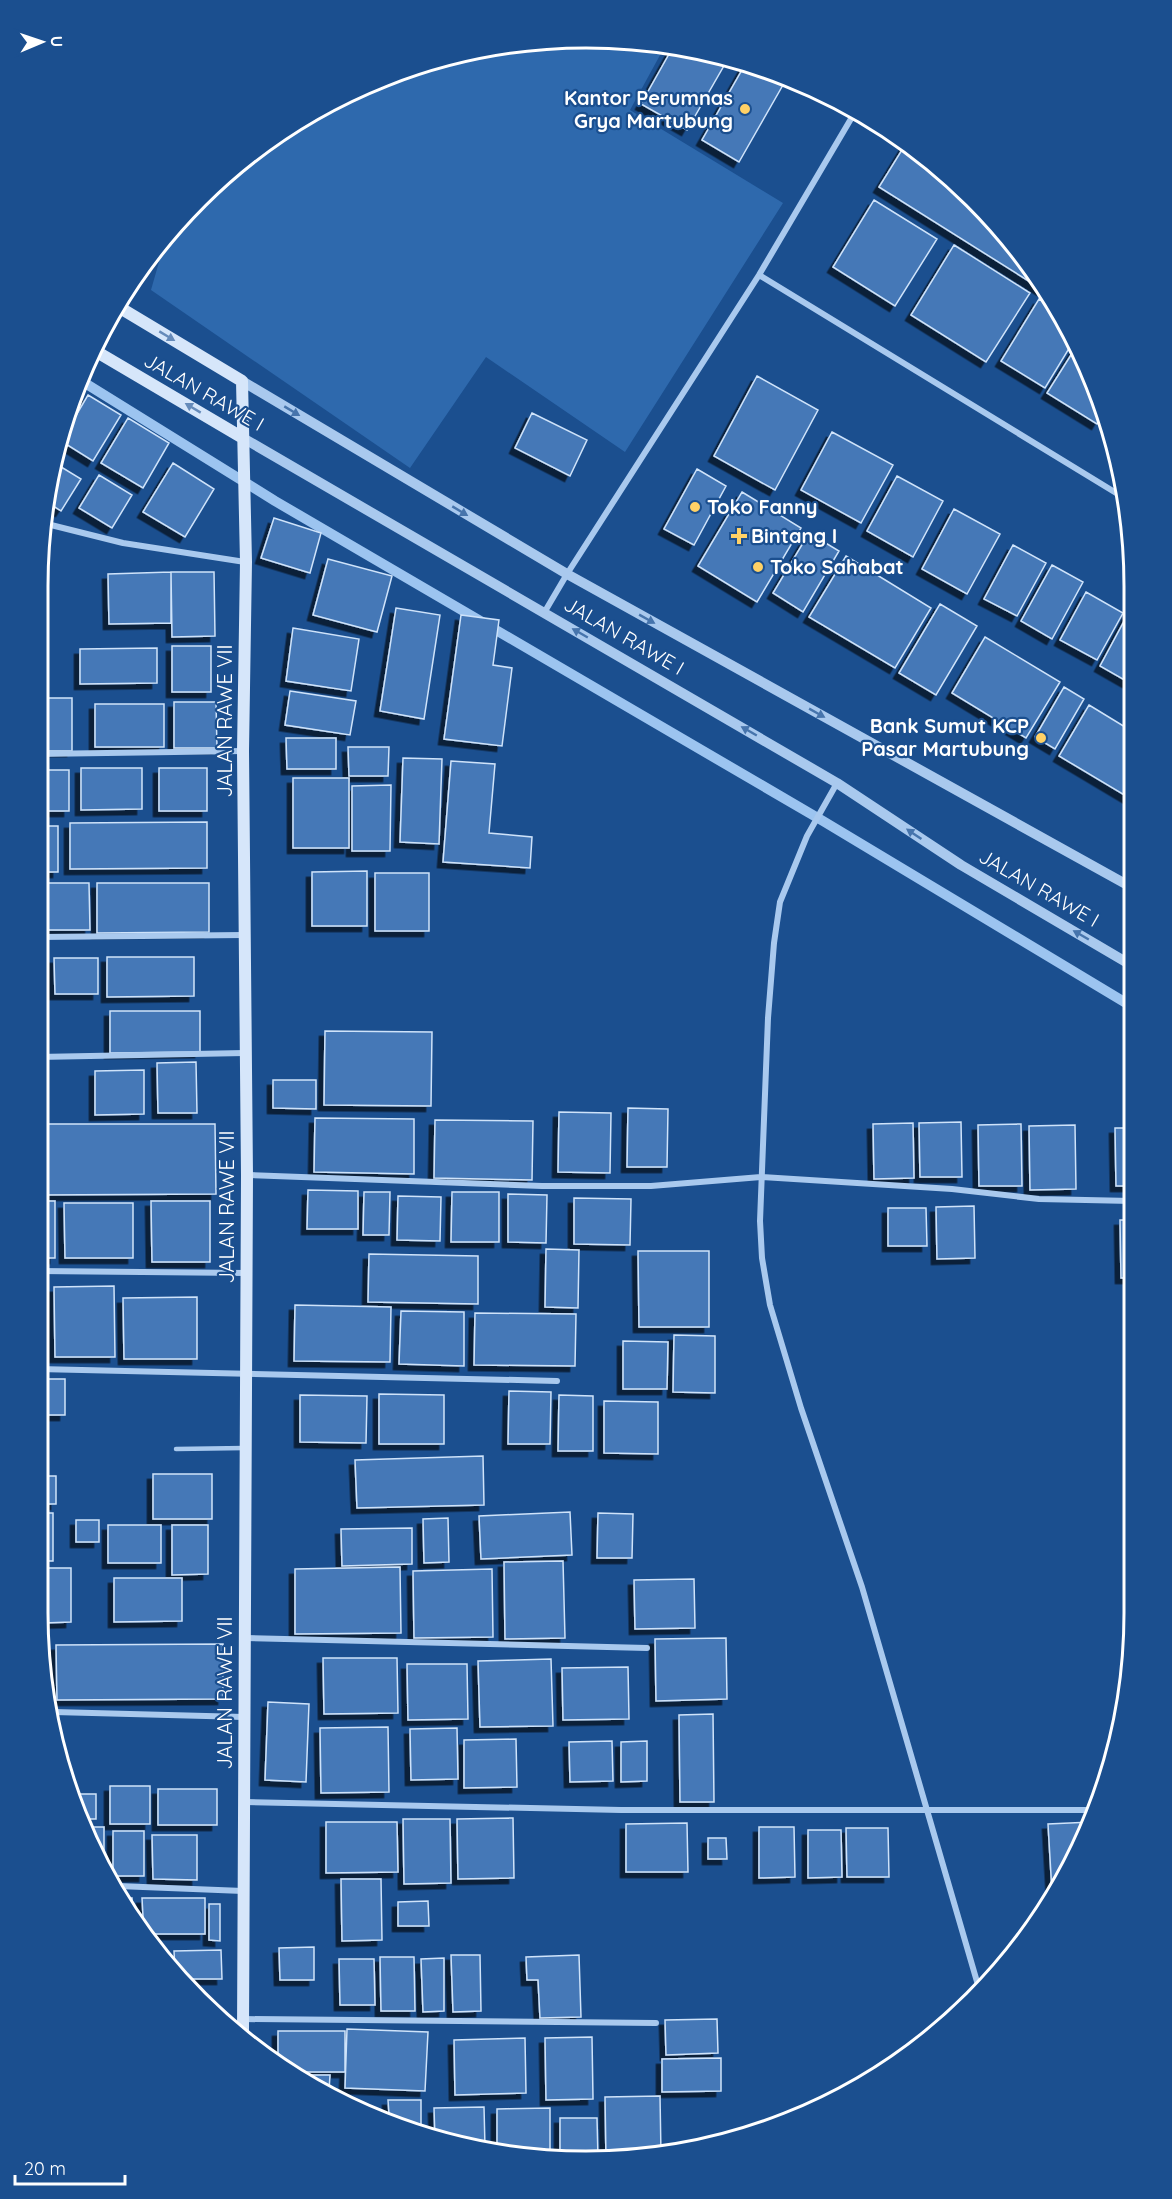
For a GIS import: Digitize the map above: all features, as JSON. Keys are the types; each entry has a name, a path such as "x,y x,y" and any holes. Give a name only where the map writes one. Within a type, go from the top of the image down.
{"main road":[{"name":"JALAN RAWE I","path":"124,310 242,381"},
{"name":"JALAN RAWE I","path":"100,354 243,438"},
{"name":"JALAN RAWE VII","path":"242,381 246,562 243,751 247,1175 243,2027"}],"street":[{"path":"544,613 759,275 851,118"},
{"path":"759,275 1116,493"},
{"name":"JALAN RAWE I","path":"242,381 567,574 1124,883"},
{"name":"JALAN RAWE I","path":"243,438 837,783 961,865 1124,961"},
{"path":"52,524 123,543 246,562"},
{"path":"48,754 243,751"},
{"path":"837,783 810,831 780,902 768,1018 761,1176 762,1258 770,1305 801,1408 862,1587 977,1982"},
{"path":"48,937 245,935"},
{"path":"48,1057 245,1053"},
{"path":"247,1175 542,1186 651,1186 761,1176 952,1189 1040,1199 1124,1201"},
{"path":"48,1271 246,1273"},
{"path":"48,1369 557,1381"},
{"path":"245,1638 648,1648"},
{"path":"57,1712 245,1717"},
{"path":"244,1802 585,1809 1086,1810"},
{"path":"123,1886 244,1891"},
{"path":"243,2019 656,2023"}],"lane":[{"path":"176,1449 246,1448"}],"shaded area":[{"path":"586,48 661,54 630,110 783,203 625,452 486,357 410,468 151,290 161,256 182,231 231,182 287,139 348,103 380,89 447,66 516,53"}],"building":[{"path":"669,55 724,66 687,130 641,104"},
{"name":"Kantor Perumnas Grya Martubung","path":"741,71 783,86 739,162 702,140"},
{"path":"902,150 941,182 966,206 1013,258 1029,281 879,187"},
{"path":"874,200 937,239 895,306 833,267"},
{"path":"954,245 1030,293 986,362 911,315"},
{"path":"1039,299 1042,301 1069,348 1045,388 1001,361"},
{"path":"1072,354 1098,422 1097,424 1047,393"},
{"path":"757,376 818,410 775,490 714,456"},
{"path":"88,395 121,415 93,461 67,445 76,415"},
{"path":"532,413 587,440 570,476 515,448"},
{"path":"128,418 169,443 143,488 101,463"},
{"path":"832,432 893,465 861,523 801,490"},
{"path":"173,463 214,489 185,537 143,512"},
{"path":"61,467 81,479 61,511 54,507"},
{"name":"Toko Fanny","path":"697,469 726,486 694,545 664,529"},
{"path":"99,475 132,495 112,528 79,508"},
{"path":"897,476 943,501 913,557 867,531"},
{"path":"742,492 801,528 757,602 698,566"},
{"path":"954,509 1000,534 967,594 922,569"},
{"path":"274,518 321,533 310,573 261,558"},
{"path":"809,533 839,551 803,612 773,593"},
{"path":"1013,545 1046,563 1017,616 984,599"},
{"path":"846,556 931,608 895,668 809,617"},
{"path":"328,559 392,576 377,632 313,615"},
{"path":"1052,565 1083,582 1052,639 1021,621"},
{"path":"171,572 214,572 215,636 172,637"},
{"path":"171,572 171,623 109,624 108,574"},
{"path":"1086,592 1123,613 1097,660 1060,640"},
{"path":"940,604 977,626 936,695 899,673"},
{"path":"396,608 440,615 424,719 380,711"},
{"path":"461,615 499,620 493,665 512,668 502,746 444,739"},
{"path":"1124,621 1124,680 1100,666"},
{"path":"293,628 359,639 351,691 286,681"},
{"path":"985,637 1060,682 1026,738 952,693"},
{"path":"172,646 211,646 211,692 172,692"},
{"path":"157,648 157,683 80,684 80,649"},
{"path":"1064,687 1084,699 1055,749 1035,737"},
{"path":"290,691 356,701 350,735 285,725"},
{"path":"48,698 72,698 72,751 48,751"},
{"path":"174,702 216,702 217,748 174,748"},
{"path":"95,704 164,704 164,747 95,747"},
{"path":"1089,705 1124,726 1124,795 1059,756"},
{"path":"286,738 336,738 336,769 287,769"},
{"path":"348,747 389,747 388,776 349,776"},
{"path":"403,758 442,759 439,844 400,842"},
{"path":"451,761 495,764 489,833 532,837 530,868 443,862"},
{"path":"81,768 142,768 142,809 81,810"},
{"path":"159,768 207,768 207,811 159,811"},
{"path":"48,770 69,770 69,811 48,811"},
{"path":"293,778 349,778 349,848 293,848"},
{"path":"391,785 390,851 352,851 352,786"},
{"path":"207,822 207,868 70,869 70,823"},
{"path":"48,826 58,826 58,872 48,872"},
{"path":"367,871 367,926 312,926 312,872"},
{"path":"375,873 429,873 429,931 375,931"},
{"path":"48,883 89,883 90,930 48,930"},
{"path":"97,883 209,883 209,932 97,933"},
{"path":"107,957 194,957 194,996 107,997"},
{"path":"54,958 98,958 98,994 55,994"},
{"path":"110,1011 200,1011 200,1052 110,1053"},
{"path":"325,1031 432,1032 431,1106 324,1105"},
{"path":"196,1062 197,1113 158,1113 157,1063"},
{"path":"144,1070 144,1114 95,1115 95,1071"},
{"path":"273,1080 316,1080 316,1109 273,1108"},
{"path":"628,1108 668,1109 667,1167 627,1167"},
{"path":"559,1112 611,1113 610,1173 558,1172"},
{"path":"315,1118 414,1119 414,1174 314,1172"},
{"path":"435,1120 533,1121 532,1180 434,1178"},
{"path":"961,1122 962,1177 920,1177 919,1123"},
{"path":"913,1123 914,1178 874,1179 873,1124"},
{"path":"48,1124 215,1124 216,1194 48,1195"},
{"path":"1021,1124 1022,1186 979,1186 978,1125"},
{"path":"1075,1125 1076,1189 1030,1190 1029,1126"},
{"path":"1115,1128 1124,1128 1124,1186 1116,1186"},
{"path":"308,1190 358,1191 358,1229 307,1229"},
{"path":"364,1192 390,1192 389,1235 363,1235"},
{"path":"452,1192 499,1192 499,1242 451,1242"},
{"path":"508,1194 547,1195 546,1243 508,1242"},
{"path":"398,1196 441,1197 440,1241 397,1240"},
{"path":"574,1198 631,1199 630,1245 574,1244"},
{"path":"48,1201 55,1201 55,1258 48,1258"},
{"path":"151,1201 210,1201 210,1262 152,1262"},
{"path":"64,1203 133,1203 133,1258 65,1258"},
{"path":"974,1206 975,1258 937,1259 936,1207"},
{"path":"888,1208 926,1208 927,1246 888,1246"},
{"path":"1120,1220 1124,1220 1124,1278 1121,1278"},
{"path":"546,1249 579,1250 578,1308 545,1307"},
{"path":"638,1251 709,1251 709,1327 639,1327"},
{"path":"369,1254 478,1256 478,1304 368,1302"},
{"path":"114,1286 115,1357 55,1357 54,1287"},
{"path":"197,1297 197,1359 124,1359 123,1298"},
{"path":"295,1305 391,1307 390,1362 294,1361"},
{"path":"401,1311 464,1312 464,1366 399,1364"},
{"path":"475,1313 576,1314 575,1366 474,1365"},
{"path":"674,1335 715,1336 715,1393 673,1392"},
{"path":"623,1341 668,1342 667,1389 623,1389"},
{"path":"48,1379 65,1379 65,1415 48,1415"},
{"path":"509,1391 551,1392 550,1444 508,1444"},
{"path":"379,1394 444,1395 444,1444 379,1444"},
{"path":"300,1395 367,1396 366,1443 300,1442"},
{"path":"559,1395 593,1396 593,1451 558,1451"},
{"path":"604,1401 658,1402 658,1454 604,1453"},
{"path":"483,1456 484,1505 357,1508 355,1460"},
{"path":"153,1474 212,1474 212,1519 153,1519"},
{"path":"48,1476 56,1476 56,1504 48,1504"},
{"path":"570,1512 572,1555 481,1559 479,1516"},
{"path":"48,1513 53,1513 53,1561 48,1561"},
{"path":"598,1513 633,1514 632,1558 597,1558"},
{"path":"448,1518 449,1562 424,1563 423,1519"},
{"path":"76,1520 99,1520 99,1542 76,1542"},
{"path":"108,1525 161,1525 161,1563 108,1563"},
{"path":"172,1525 208,1525 208,1574 172,1575"},
{"path":"412,1528 412,1564 342,1566 341,1529"},
{"path":"563,1561 565,1638 505,1639 504,1562"},
{"path":"400,1567 401,1633 295,1634 295,1569"},
{"path":"48,1568 71,1568 71,1622 48,1623"},
{"path":"492,1569 493,1637 414,1638 413,1571"},
{"path":"114,1578 182,1578 182,1621 114,1622"},
{"path":"694,1579 695,1628 635,1629 634,1580"},
{"path":"726,1638 727,1699 656,1701 655,1639"},
{"path":"223,1644 223,1699 57,1700 56,1645"},
{"path":"323,1658 397,1658 398,1713 324,1714"},
{"path":"551,1659 553,1726 480,1727 478,1661"},
{"path":"407,1664 467,1664 468,1719 408,1720"},
{"path":"628,1667 629,1719 563,1720 562,1668"},
{"path":"268,1702 309,1704 306,1782 265,1780"},
{"path":"713,1714 714,1802 680,1802 679,1715"},
{"path":"388,1727 389,1792 321,1793 320,1728"},
{"path":"457,1728 458,1779 411,1780 410,1729"},
{"path":"516,1739 517,1787 464,1788 464,1740"},
{"path":"612,1741 613,1781 570,1782 569,1742"},
{"path":"647,1741 647,1781 621,1782 621,1742"},
{"path":"110,1786 150,1786 150,1824 110,1824"},
{"path":"158,1789 217,1789 217,1825 158,1825"},
{"path":"80,1794 96,1794 96,1819 89,1819"},
{"path":"513,1818 514,1878 458,1879 457,1819"},
{"path":"403,1819 450,1819 451,1883 404,1884"},
{"path":"326,1822 397,1822 398,1872 326,1873"},
{"path":"1081,1822 1051,1883 1048,1824"},
{"path":"687,1823 688,1872 626,1872 626,1824"},
{"path":"92,1827 104,1827 104,1853"},
{"path":"759,1827 794,1827 795,1877 759,1878"},
{"path":"846,1828 888,1828 889,1877 847,1877"},
{"path":"808,1830 841,1830 842,1877 808,1878"},
{"path":"113,1831 144,1831 144,1876 117,1876 113,1869"},
{"path":"152,1835 197,1835 197,1880 153,1879"},
{"path":"708,1838 726,1838 727,1859 708,1859"},
{"path":"341,1879 381,1879 382,1940 342,1941"},
{"path":"142,1898 205,1898 205,1934 154,1934 143,1918"},
{"path":"428,1901 429,1926 398,1926 398,1902"},
{"path":"209,1904 220,1904 220,1941 209,1940"},
{"path":"314,1947 314,1980 280,1980 279,1948"},
{"path":"221,1950 222,1979 193,1979 174,1959 174,1951"},
{"path":"451,1955 480,1955 481,2011 453,2012"},
{"path":"579,1955 581,2017 540,2018 538,1980 527,1980 526,1957"},
{"path":"380,1957 414,1957 415,2011 381,2011"},
{"path":"444,1958 444,2011 423,2012 421,1959"},
{"path":"339,1959 374,1959 375,2005 340,2005"},
{"path":"717,2019 718,2053 666,2055 665,2020"},
{"path":"347,2029 428,2032 425,2091 345,2088"},
{"path":"278,2031 345,2031 345,2072 306,2072 278,2054"},
{"path":"592,2037 593,2099 546,2100 545,2038"},
{"path":"525,2038 526,2093 455,2095 454,2040"},
{"path":"721,2058 721,2091 662,2092 662,2059"},
{"path":"311,2075 330,2075 329,2086"},
{"path":"660,2096 661,2145 606,2150 605,2097"},
{"path":"388,2100 421,2100 421,2125 389,2113"},
{"path":"484,2107 485,2142 435,2129 434,2108"},
{"path":"550,2108 550,2150 497,2143 497,2109"},
{"path":"560,2118 597,2118 598,2151 560,2150"}],"waterway":[{"path":"87,385 275,501 823,821 1124,1002"}],"place":[{"name":"Kantor Perumnas Grya Martubung","path":"745,109"},
{"name":"Toko Fanny","path":"695,507"},
{"name":"Bintang I","path":"739,536"},
{"name":"Toko Sahabat","path":"758,567"},
{"name":"Bank Sumut KCP Pasar Martubung","path":"1041,738"}]}
